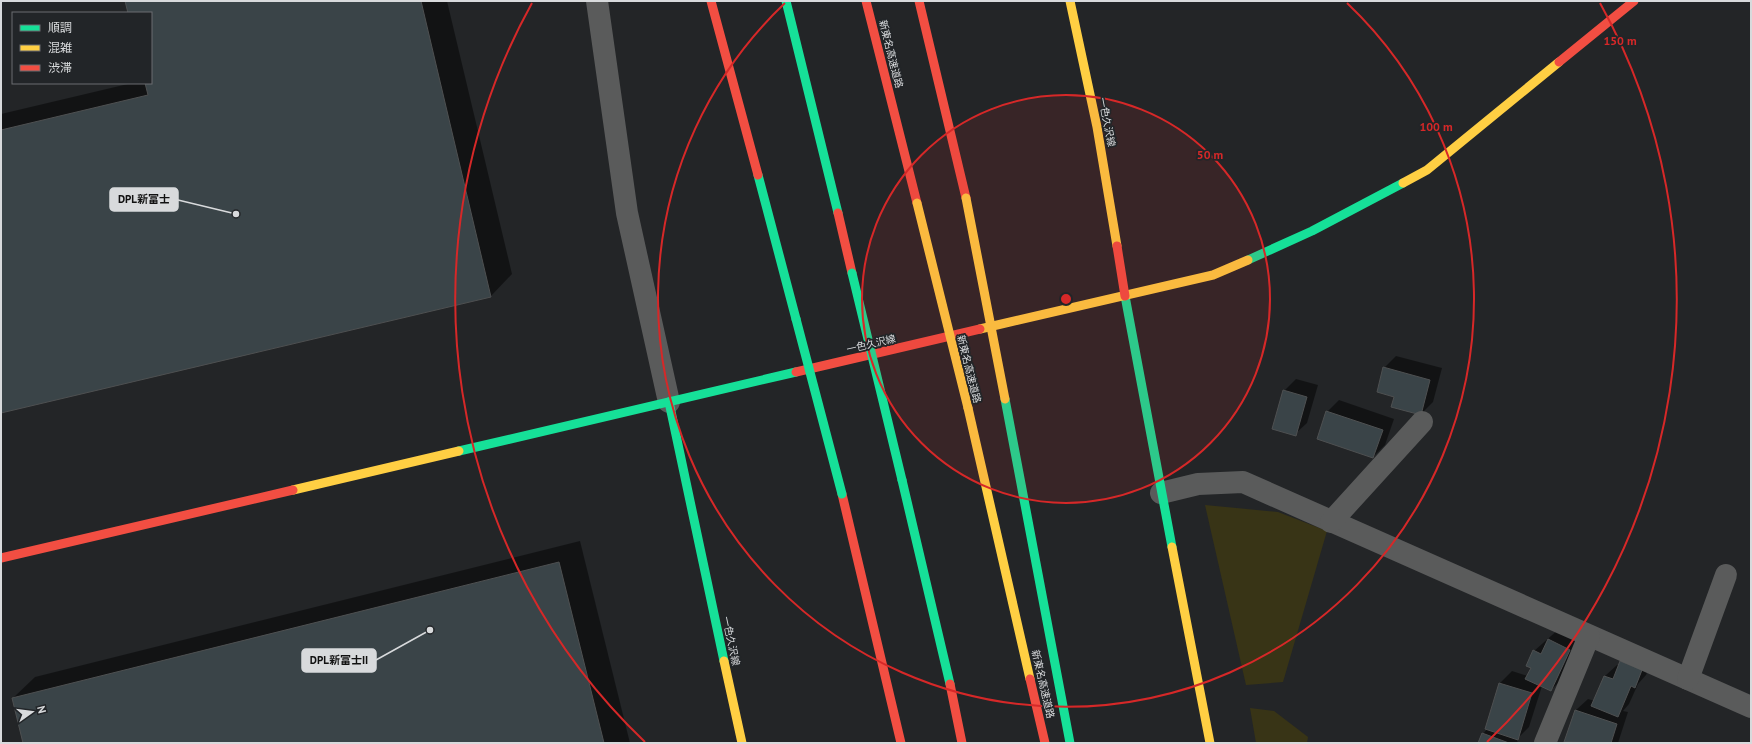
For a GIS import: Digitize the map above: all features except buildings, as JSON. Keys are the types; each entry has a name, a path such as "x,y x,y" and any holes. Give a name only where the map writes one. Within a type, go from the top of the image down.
{"main road":[{"path":"711,1 842,494 901,743"},
{"path":"786,1 941,640 962,743"},
{"name":"新東名高速道路","path":"866,1 968,408 1045,743"},
{"path":"919,1 966,198 1070,743"},
{"name":"一色久沢線","path":"742,743 669,402 1125,296 1097,127 1070,1"},
{"path":"1210,743 1161,493 1125,296 1213,275 1312,231 1427,170 1634,1"},
{"path":"1,558 669,402"}],"street":[{"path":"597,1 627,213 669,402"},
{"path":"1331,522 1422,422"},
{"path":"1161,493 1198,484 1243,482 1751,707"},
{"path":"1688,679 1726,574"},
{"path":"1545,743 1589,636"}],"shaded area":[{"path":"1205,505 1278,512 1327,531 1283,682 1246,685"},
{"path":"1250,708 1274,711 1308,737 1307,743 1256,743"}],"traffic: fast":[{"path":"786,1 838,213"},
{"path":"758,175 796,319"},
{"path":"1248,260 1312,231 1403,183"},
{"path":"852,273 902,480"},
{"path":"1125,296 1172,547"},
{"path":"796,319 842,494"},
{"path":"459,451 796,372"},
{"path":"1005,399 1070,743"},
{"path":"669,402 724,661"},
{"path":"902,480 950,684"}],"traffic: slow":[{"path":"1070,1 1097,127 1117,246"},
{"path":"1403,183 1427,170 1559,62"},
{"path":"966,198 1005,399"},
{"path":"917,203 968,408"},
{"path":"980,329 1213,275 1248,260"},
{"path":"968,408 1030,679"},
{"path":"293,490 459,451"},
{"path":"1172,547 1210,743"},
{"path":"724,661 742,743"}],"traffic: jam":[{"path":"711,1 758,175"},
{"path":"866,1 917,203"},
{"path":"919,1 966,198"},
{"path":"1559,62 1634,1"},
{"path":"838,213 852,273"},
{"path":"1117,246 1125,296"},
{"path":"796,372 980,329"},
{"path":"1,558 293,490"},
{"path":"842,494 901,743"},
{"path":"1030,679 1045,743"},
{"path":"950,684 962,743"}],"place":[{"name":"DPL新富士","path":"236,214"},
{"name":"DPL新富士II","path":"430,630"}]}
